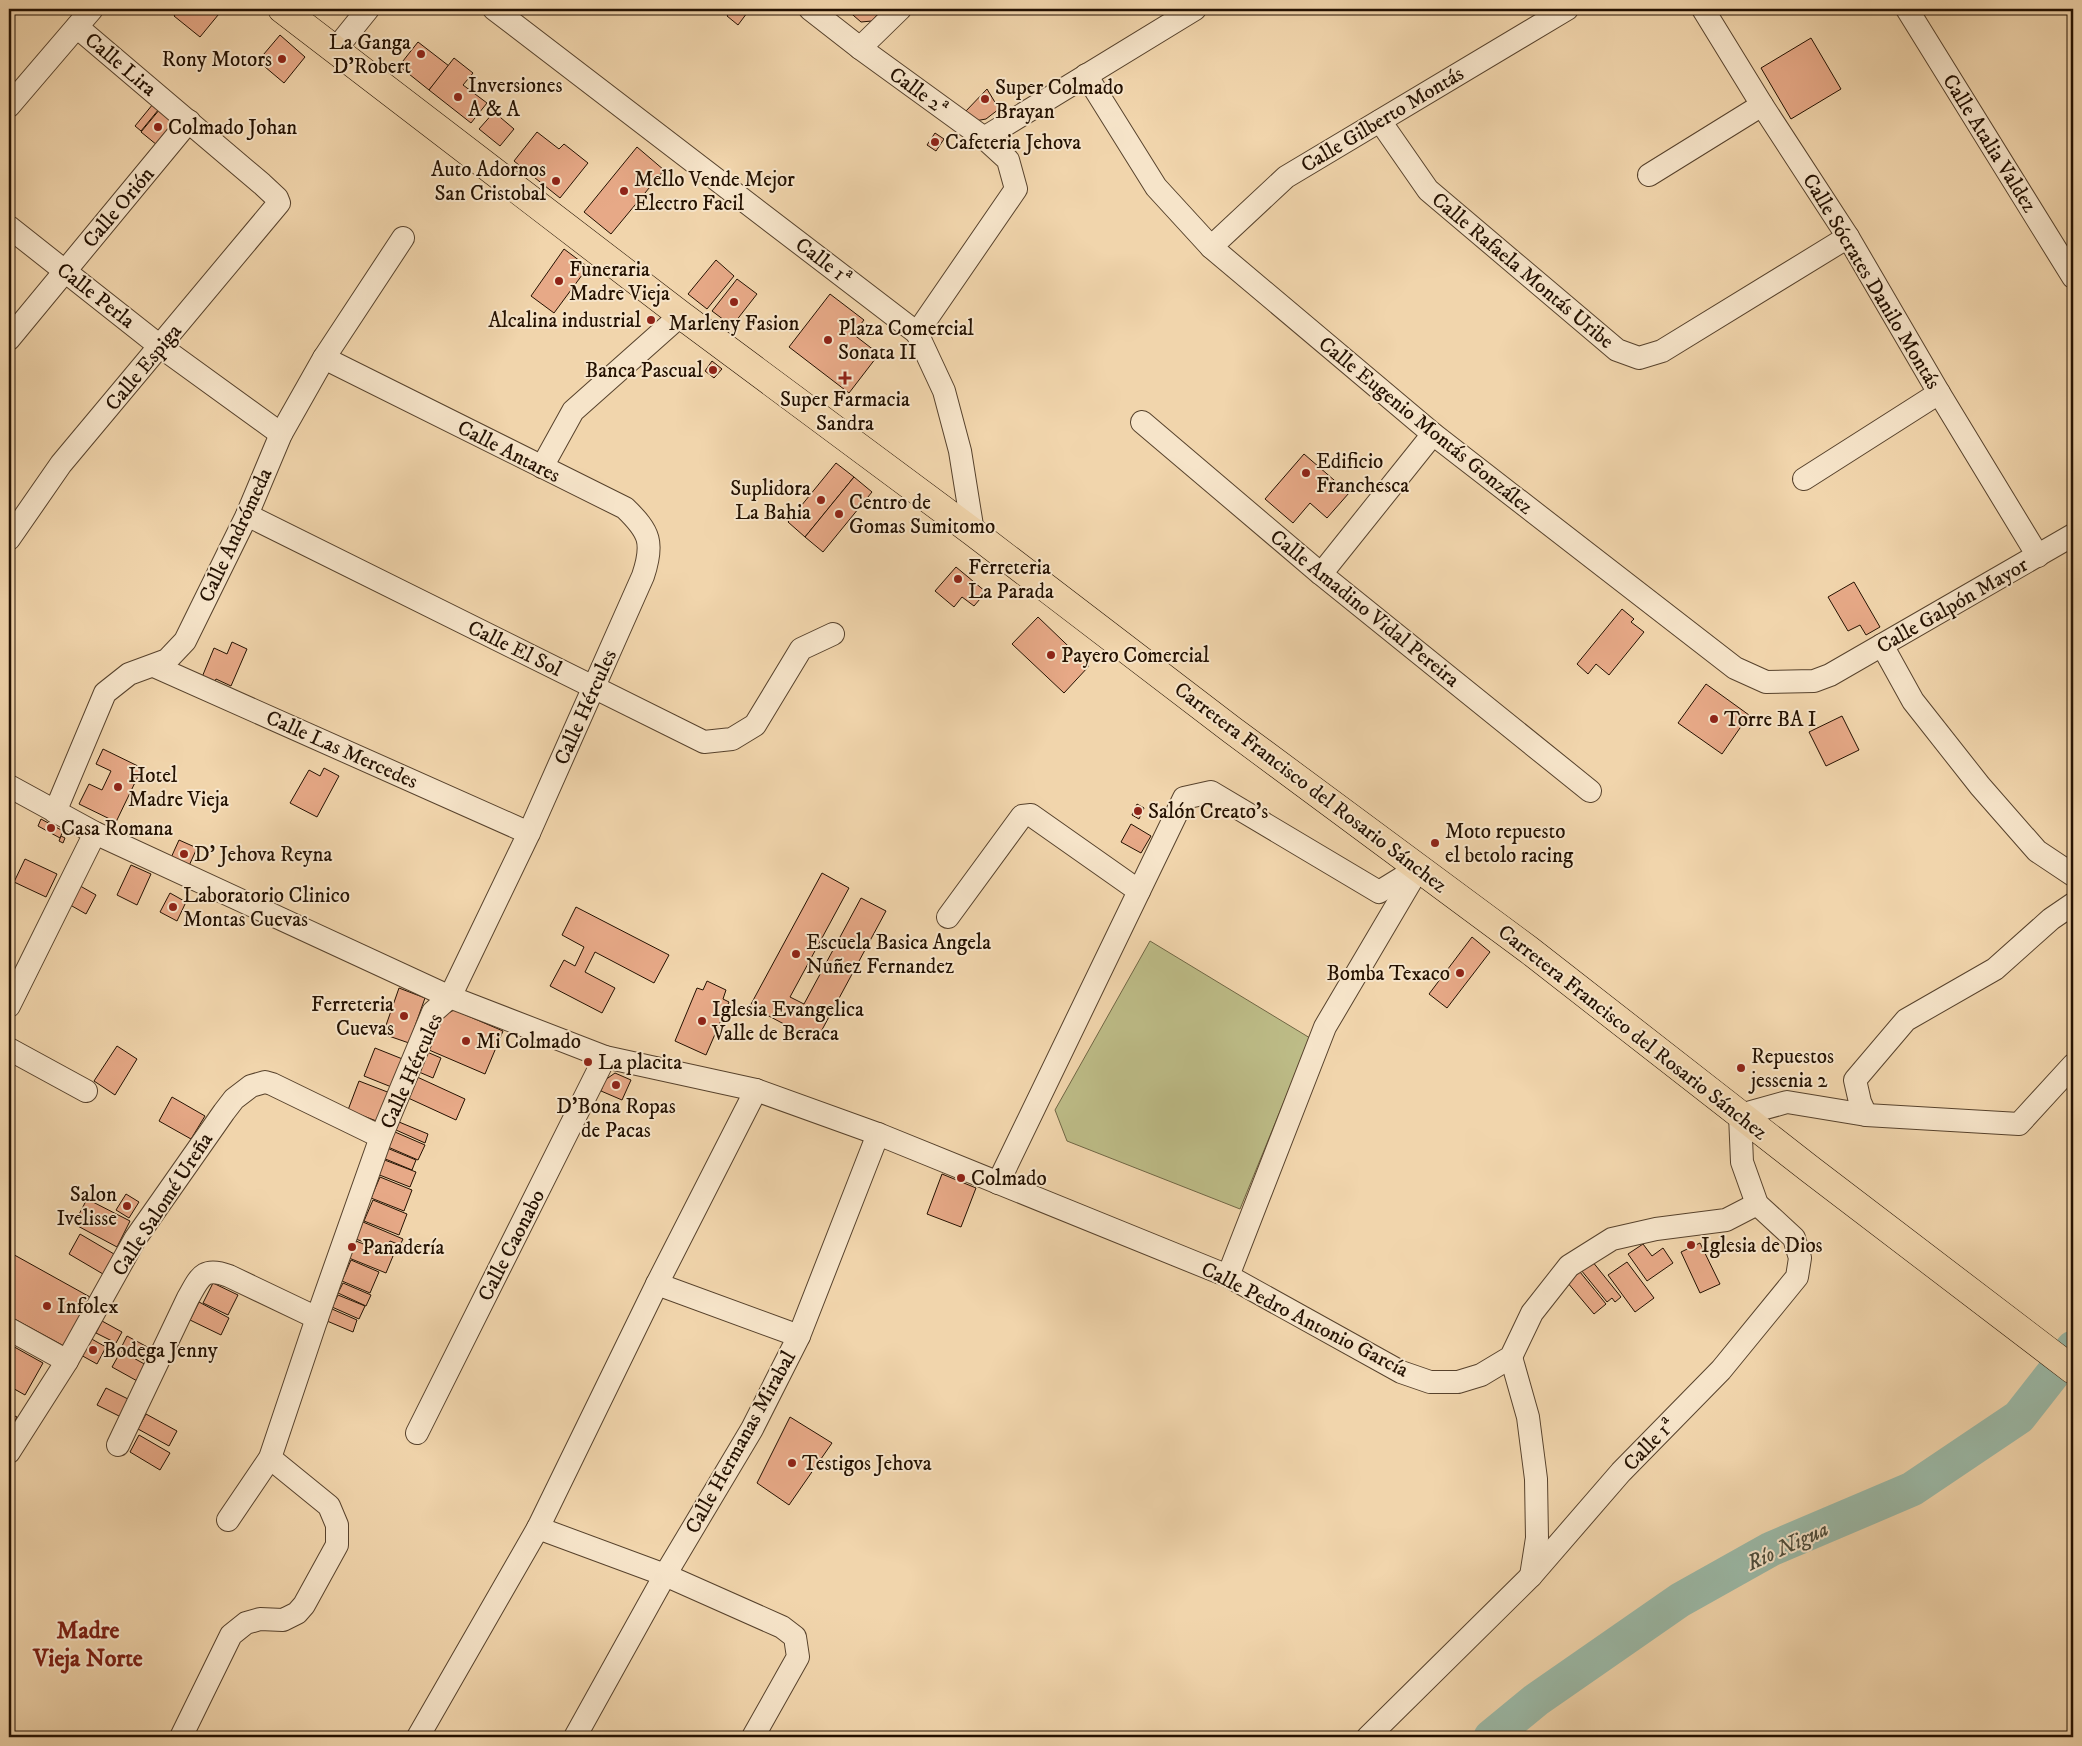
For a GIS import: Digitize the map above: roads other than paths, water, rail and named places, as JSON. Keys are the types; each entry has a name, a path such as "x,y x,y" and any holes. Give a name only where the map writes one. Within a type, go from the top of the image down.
{"main road":[{"name":"Carretera Francisco del Rosario Sánchez","path":"282,9 680,315 973,532 1232,730 1536,956 1811,1170 2073,1370"}],"street":[{"path":"9,106 92,9"},
{"path":"335,50 368,9"},
{"name":"Calle 1ª","path":"494,9 917,332 944,391 960,452 973,532"},
{"name":"Calle 2ª","path":"810,9 860,48 984,138 1008,160 1016,189 917,332"},
{"path":"860,48 900,9"},
{"path":"984,138 1196,9"},
{"name":"Calle Gilberto Montás","path":"1211,248 1286,177 1567,9"},
{"name":"Calle Sócrates Danilo Montás","path":"1703,9 1762,105 1848,237 1939,393 2038,556"},
{"name":"Calle Atalia Valdez","path":"1907,9 2073,277"},
{"name":"Calle Lira","path":"77,27 277,198"},
{"name":"Calle Eugenio Montás González","path":"1086,75 1156,187 1211,248 1433,434 1735,668 1766,682 1814,681 1830,675"},
{"path":"1649,175 1762,105"},
{"name":"Calle Rafaela Montás Uribe","path":"1380,120 1428,190 1617,350 1639,358 1662,351 1848,237"},
{"name":"Calle Orión","path":"9,339 189,121"},
{"name":"Calle Espiga","path":"9,539 61,464 271,215 279,203 277,198"},
{"name":"Calle Perla","path":"9,226 161,346 281,434"},
{"name":"Calle Andrómeda","path":"55,812 105,692 129,674 167,660 185,641 246,515 281,434 324,358 404,238"},
{"path":"542,467 573,411 680,315"},
{"name":"Calle Antares","path":"324,358 625,508 640,523 649,539 649,557 643,576"},
{"path":"1804,479 1939,393"},
{"name":"Calle Amadino Vidal Pereira","path":"1142,422 1321,574 1590,791"},
{"path":"1321,574 1433,434"},
{"name":"Calle El Sol","path":"246,515 704,742 732,739 754,726 801,648 833,634"},
{"name":"Calle Galpón Mayor","path":"1830,675 2073,535"},
{"name":"Calle Hércules","path":"228,1520 270,1458 317,1318 382,1137 432,1012 450,997 529,833 643,576"},
{"path":"1882,645 1913,701 1980,786 2037,851 2073,875"},
{"name":"Calle Las Mercedes","path":"154,666 529,833"},
{"name":"Calle Pedro Antonio García","path":"9,786 95,833 450,997 605,1057 756,1090 878,1134 1228,1276 1402,1372 1430,1382 1458,1382 1481,1375 1510,1357"},
{"path":"998,1183 1184,798 1211,792 1379,892 1418,868"},
{"path":"948,917 1022,816 1032,815 1139,891"},
{"path":"9,1006 95,833"},
{"path":"1228,1276 1325,1027 1418,868"},
{"path":"1866,1115 1860,1102 1855,1080 1906,1020 1995,968 2051,919 2073,904"},
{"path":"9,1049 86,1091"},
{"name":"Calle Caonabo","path":"417,1433 605,1057"},
{"path":"1740,1115 1787,1102 1866,1115 2018,1124 2073,1065"},
{"name":"Calle Salomé Ureña","path":"9,1452 67,1360 135,1239 234,1100 251,1086 265,1082 382,1137"},
{"path":"418,1737 538,1528 657,1284 756,1090"},
{"name":"Calle 1ª","path":"1368,1737 1531,1576 1621,1472 1721,1370 1797,1277 1800,1258 1794,1238 1756,1204 1742,1162 1740,1115"},
{"name":"Calle Hermanas Mirabal","path":"576,1737 665,1575 752,1429 799,1336 878,1134"},
{"path":"1531,1576 1537,1538 1536,1479 1528,1417 1510,1357 1532,1313 1569,1266 1612,1239 1656,1229 1726,1220 1756,1204"},
{"path":"118,1445 188,1298 207,1272 218,1272 229,1276 317,1318"},
{"path":"657,1284 799,1336"},
{"path":"9,1329 67,1360"},
{"path":"181,1737 231,1635 246,1623 260,1619 283,1620 297,1614 304,1605 337,1545 337,1525 328,1506 270,1458"},
{"path":"538,1528 665,1575 782,1627 796,1637 798,1657 753,1737"}],"waterway":[{"name":"Río Nigua","path":"1491,1737 1536,1700 1680,1600 1771,1549 1912,1489 2019,1417 2073,1348"}],"place":[{"name":"La Ganga D'Robert","path":"421,54"},
{"name":"Rony Motors","path":"282,59"},
{"name":"Inversiones A & A","path":"458,97"},
{"name":"Super Colmado Brayan","path":"985,99"},
{"name":"Colmado Johan","path":"158,127"},
{"name":"Cafeteria Jehova","path":"935,142"},
{"name":"Auto Adornos San Cristobal","path":"556,181"},
{"name":"Mello Vende Mejor Electro Facil","path":"624,191"},
{"name":"Funeraria Madre Vieja","path":"559,281"},
{"name":"Marleny Fasion","path":"734,302"},
{"name":"Alcalina industrial","path":"651,320"},
{"name":"Plaza Comercial Sonata II","path":"828,340"},
{"name":"Banca Pascual","path":"713,370"},
{"name":"Super Farmacia Sandra","path":"845,378"},
{"name":"Edificio Franchesca","path":"1306,473"},
{"name":"Suplidora La Bahia","path":"821,500"},
{"name":"Centro de Gomas Sumitomo","path":"839,514"},
{"name":"Ferreteria La Parada","path":"958,579"},
{"name":"Payero Comercial","path":"1051,655"},
{"name":"Torre BA I","path":"1714,719"},
{"name":"Hotel Madre Vieja","path":"118,787"},
{"name":"Salón Creato's","path":"1138,811"},
{"name":"Casa Romana","path":"51,828"},
{"name":"Moto repuesto el betolo racing","path":"1435,843"},
{"name":"D' Jehova Reyna","path":"184,854"},
{"name":"Laboratorio Clinico Montas Cuevas","path":"173,907"},
{"name":"Escuela Basica Angela Nuñez Fernandez","path":"796,954"},
{"name":"Bomba Texaco","path":"1460,973"},
{"name":"Ferreteria Cuevas","path":"404,1016"},
{"name":"Iglesia Evangelica Valle de Beraca","path":"702,1021"},
{"name":"Mi Colmado","path":"466,1041"},
{"name":"La placita","path":"588,1062"},
{"name":"Repuestos jessenia 2","path":"1741,1068"},
{"name":"D'Bona Ropas de Pacas","path":"616,1085"},
{"name":"Colmado","path":"961,1178"},
{"name":"Salon Ivelisse","path":"127,1206"},
{"name":"Iglesia de Dios","path":"1691,1245"},
{"name":"Panadería","path":"352,1247"},
{"name":"Infolex","path":"47,1306"},
{"name":"Bodega Jenny","path":"93,1350"},
{"name":"Testigos Jehova","path":"792,1463"}],"district":[{"name":"Madre Vieja Norte","path":"88,1644"}]}
